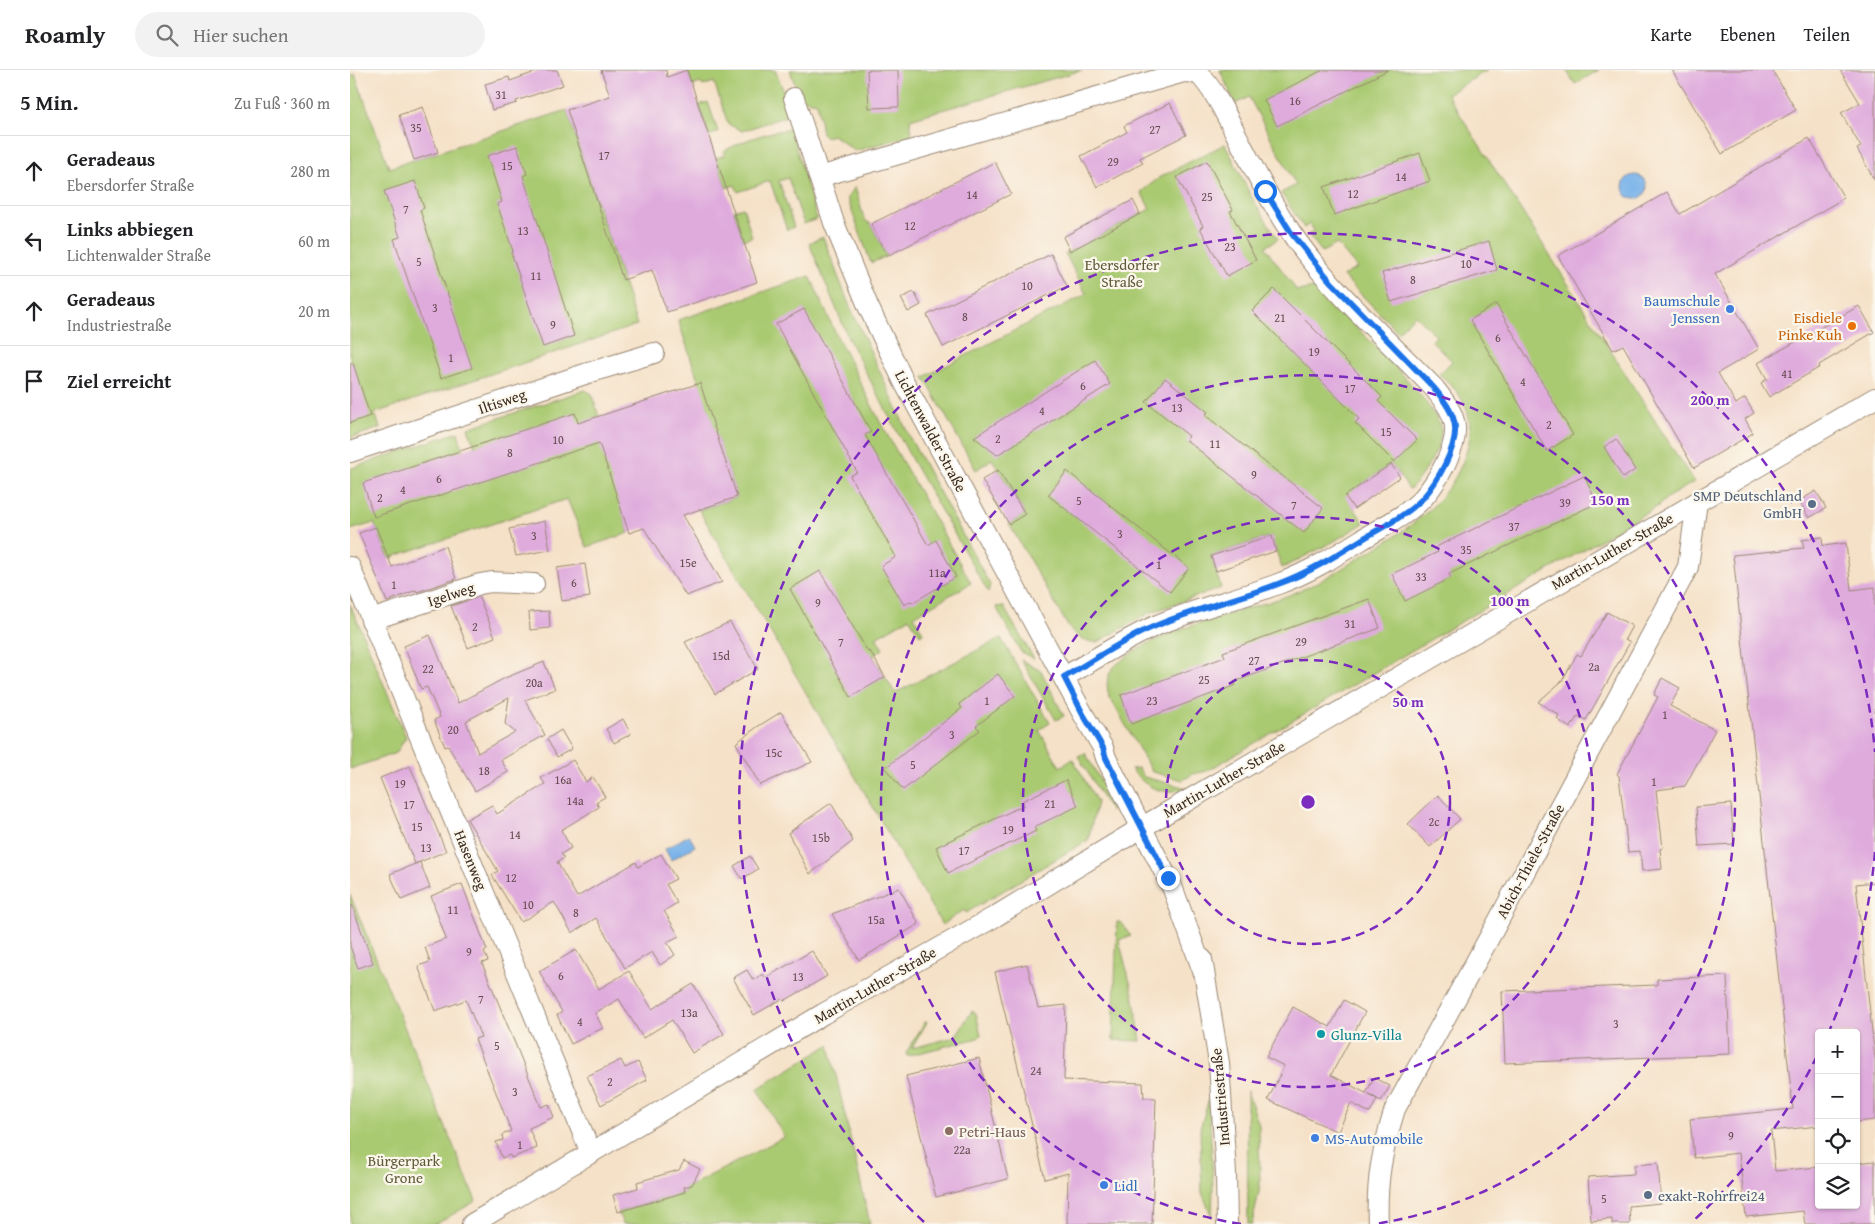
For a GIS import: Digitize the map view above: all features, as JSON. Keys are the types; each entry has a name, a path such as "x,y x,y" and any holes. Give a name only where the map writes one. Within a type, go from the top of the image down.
{"street":[{"path":"819,177 1184,72 1198,73 1210,86 1220,102 1265,191 1292,234 1331,282 1434,388 1445,402 1454,420 1456,428 1454,439 1447,460 1436,481 1423,498 1400,517 1324,563 1278,584 1194,611 1152,627 1064,677"},
{"name":"Lichtenwalder Straße","path":"794,98 834,222 868,306 904,382 1083,714 1103,748 1112,754 1146,825"},
{"name":"Iltisweg","path":"350,452 596,370 654,353"},
{"name":"Martin-Luther-Straße","path":"472,1224 592,1154 823,1014 996,916 1146,825 1875,398"},
{"name":"Abich-Thiele-Straße","path":"1378,1224 1377,1194 1380,1167 1385,1140 1395,1109 1500,918 1688,567 1697,502"},
{"name":"Hasenweg","path":"350,567 592,1154"},
{"name":"Igelweg","path":"371,620 480,584 492,582 534,584"},
{"name":"Industriestraße","path":"1146,825 1173,889 1203,972 1219,1064 1227,1224"}],"green space":[{"path":"687,70 775,70 793,114 742,131 728,124 714,82 703,86 701,83 692,86"},
{"path":"790,70 1083,70 910,119 912,135 855,151 833,135 825,137 822,133 817,102 800,99"},
{"path":"1220,70 1488,70 1447,94 1694,482 1668,497 1658,506 1207,771 1193,774 1183,780 1152,772 1109,696 1108,679 1113,668 1131,653 1166,635 1280,598 1309,586 1333,574 1396,536 1438,501 1449,487 1459,471 1466,453 1470,430 1469,419 1462,400 1439,374 1452,361 1432,341 1436,336 1415,315 1398,332 1343,276 1357,268 1337,244 1322,252 1308,234 1314,231 1310,224 1304,228 1281,193 1296,185 1249,97 1235,104"},
{"path":"1566,70 1599,70 1575,84"},
{"path":"355,74 389,168 567,110 637,325 375,413 380,428 350,438 350,76"},
{"path":"708,102 718,132 709,136 699,105"},
{"path":"794,129 796,147 817,219 804,224 788,178 779,181 794,227 787,230 770,181 738,192 735,185 726,188 716,158 725,155 724,151 749,139 776,131"},
{"name":"Ebersdorfer Straße","path":"1225,144 1253,200 1278,239 1265,247 1297,291 1315,288 1387,358 1407,379 1436,418 1441,431 1440,438 1435,453 1411,488 1409,489 1391,464 1346,496 1364,523 1331,543 1282,568 1271,536 1211,556 1221,588 1149,613 1098,642 1089,642 1079,637 1069,628 1009,524 1025,514 992,459 976,470 924,377 1086,294 1065,253 1150,209 1141,192 1160,177"},
{"path":"855,187 863,215 866,221 871,224 887,256 871,263 847,198"},
{"path":"743,207 752,237 743,240 734,210"},
{"path":"823,237 848,302 911,440 990,585 988,592 913,462 850,342 809,243"},
{"path":"810,276 835,332 880,422 971,583 914,616 923,633 920,635 909,618 876,637 883,649 873,656 895,693 1001,638 1050,723 1039,730 1060,767 1073,759 1097,802 1088,840 966,913 964,910 942,925 699,510 737,497 678,320"},
{"path":"585,390 592,394 629,533 587,547 567,499 389,558 374,523 350,530 350,469 458,432 463,451 475,447 468,428"},
{"path":"350,604 406,737 396,753 350,769"},
{"path":"1003,606 1034,659 1021,652 996,607"},
{"path":"1021,660 1041,671 1064,716 1056,720"},
{"path":"1085,753 1108,794 1111,812 1078,756"},
{"path":"1138,768 1144,777 1187,788 1170,791 1156,789 1143,782 1131,769"},
{"name":"Bürgerpark Grone","path":"350,895 476,1201 436,1224 350,1224"},
{"path":"1117,922 1120,922 1131,936 1119,940 1133,994 1141,1041 1113,1040"},
{"path":"972,1011 976,1013 981,1035 978,1038 907,1056 906,1053 925,1022 927,1022 912,1048 955,1037"},
{"path":"829,1045 870,1224 623,1224 618,1212 685,1192 684,1187 692,1185 784,1137 757,1089"},
{"path":"1247,1091 1259,1125 1260,1187 1252,1224 1248,1224"},
{"path":"1209,1098 1213,1185 1212,1217 1202,1193 1200,1129"}],"water":[{"path":"1635,175 1644,178 1647,187 1644,196 1635,199 1626,196 1623,187 1626,178"},
{"path":"689,835 695,846 671,860 665,849"}],"building":[{"path":"541,70 557,70 563,85 516,101 517,103 492,110 485,84 509,77 510,81"},
{"path":"601,70 666,70 667,77 687,70 757,282 667,312 652,270 623,280 567,110 610,96"},
{"path":"867,70 898,70 899,107 869,108"},
{"path":"1323,70 1388,70 1277,126 1264,100"},
{"path":"1672,70 1772,70 1796,110 1722,154"},
{"path":"1840,70 1875,70 1875,181 1857,149 1861,147 1841,113 1860,103"},
{"path":"1170,103 1186,135 1140,158 1143,163 1097,187 1081,156 1127,132 1124,126"},
{"path":"423,107 438,152 414,160 399,115"},
{"path":"1809,138 1844,198 1715,274 1759,349 1718,373 1736,404 1745,398 1754,413 1745,419 1753,433 1694,468 1623,345 1613,350 1558,256 1667,192 1680,214"},
{"path":"517,146 527,174 523,176 574,336 543,347 511,252 513,251 497,204 502,202 487,156"},
{"path":"1420,153 1430,181 1334,215 1324,187"},
{"path":"1207,161 1233,210 1230,211 1256,260 1227,276 1200,228 1203,226 1177,177"},
{"path":"995,162 1011,194 887,256 871,224"},
{"path":"415,181 424,208 420,210 472,368 441,378 394,239 400,237 384,191"},
{"path":"1133,200 1140,214 1070,251 1063,237"},
{"path":"1489,241 1497,270 1391,302 1382,273"},
{"path":"1051,254 1067,286 943,347 927,315"},
{"path":"1274,289 1382,397 1378,401 1417,440 1394,462 1355,423 1359,419 1252,311"},
{"path":"914,292 921,305 908,312 901,298"},
{"path":"1496,304 1573,435 1547,451 1470,320"},
{"path":"1859,306 1874,332 1769,397 1761,383 1767,379 1758,363"},
{"path":"804,309 871,432 865,435 891,481 928,545 936,540 956,577 912,603 911,601 904,605 881,566 896,557 850,476 857,472 776,324"},
{"path":"1095,360 1110,384 997,455 974,437"},
{"path":"350,363 353,363 370,416 350,423"},
{"path":"1165,378 1208,412 1205,415 1323,508 1304,533 1186,440 1189,436 1146,402"},
{"path":"700,383 737,497 683,515 722,582 686,596 644,528 629,533 599,443 374,517 363,483 575,413 578,423"},
{"path":"1616,439 1635,470 1623,478 1604,447"},
{"path":"1391,464 1400,477 1354,509 1345,496"},
{"path":"998,470 1025,514 1009,524 982,480"},
{"path":"1067,471 1189,568 1170,592 1048,495"},
{"path":"1584,476 1597,503 1449,574 1451,578 1405,601 1392,574 1438,552 1436,547"},
{"name":"SMP Deutschland GmbH","path":"1816,491 1826,508 1809,518 1799,501"},
{"path":"545,521 550,550 516,556 509,529"},
{"path":"376,527 392,567 445,546 456,579 417,592 416,590 387,602 359,533"},
{"path":"1272,536 1276,551 1216,571 1211,556"},
{"path":"1822,537 1823,546 1846,543 1851,590 1875,587 1875,882 1856,884 1875,1059 1875,1120 1860,1122 1860,1029 1815,1029 1815,1126 1771,1131 1775,1171 1815,1167 1815,1209 1860,1209 1860,1163 1875,1161 1875,1224 1805,1224 1803,1211 1746,1217 1739,1153 1694,1158 1690,1119 1793,1109 1733,555 1804,548 1802,540"},
{"path":"585,564 590,597 562,601 557,568"},
{"path":"820,571 885,677 851,697 790,589"},
{"path":"479,597 495,637 468,648 451,606"},
{"path":"1369,599 1380,628 1234,682 1236,685 1131,724 1121,695 1225,657 1223,652"},
{"path":"549,611 550,628 530,630 529,612"},
{"path":"1607,612 1632,626 1625,639 1630,642 1586,720 1578,716 1570,728 1557,719 1559,715 1538,702 1562,681 1577,654 1581,656"},
{"path":"730,622 758,669 715,694 685,642"},
{"path":"430,635 458,703 505,678 544,662 555,689 525,700 545,735 501,760 508,772 475,791 448,746 445,747 434,720 440,717 427,687 421,689 404,646","holes":["509,698 505,724 515,732 478,753 466,721"]},
{"path":"998,674 1015,696 976,726 980,730 903,790 885,768 962,708 959,704"},
{"path":"1662,678 1680,688 1670,706 1715,730 1685,786 1656,790 1663,848 1660,849 1662,869 1642,871 1640,851 1628,852 1619,776 1617,774 1658,697 1654,695"},
{"path":"781,712 812,762 760,785 736,743"},
{"path":"623,719 631,734 614,743 606,729"},
{"path":"561,730 572,749 557,757 547,739"},
{"path":"573,760 586,782 593,777 605,797 596,802 599,807 561,830 571,848 561,854 564,858 557,862 577,897 636,862 638,867 661,854 676,879 666,884 677,903 664,911 679,936 667,942 675,955 660,965 652,952 625,968 596,918 572,933 554,902 521,922 492,875 498,871 467,819 492,805 497,814 545,784 541,778"},
{"path":"410,766 446,851 415,864 380,778"},
{"path":"1066,780 1078,806 1034,827 1036,831 948,873 936,847 1024,805 1022,801"},
{"path":"1438,795 1460,819 1430,847 1408,824"},
{"path":"831,803 853,841 810,874 788,833"},
{"path":"1731,804 1734,844 1699,846 1696,807"},
{"path":"750,856 758,869 742,879 734,866"},
{"path":"420,862 430,888 401,900 390,874"},
{"path":"462,884 487,950 484,952 488,961 482,963 541,1107 549,1104 554,1117 529,1128 537,1148 511,1158 510,1155 502,1158 496,1142 503,1140 502,1135 511,1131 475,1039 481,1037 466,1000 435,1011 418,966 430,962 425,947 446,939 431,896"},
{"path":"899,888 919,924 859,960 832,914"},
{"path":"352,905 373,963 358,968 350,946 350,906"},
{"path":"576,950 599,989 629,971 652,1009 693,984 724,1034 692,1053 672,1020 643,1038 619,999 595,1013 603,1028 571,1044 557,1015 562,1012 539,971"},
{"path":"812,951 827,976 784,1001 782,999 754,1015 733,978 747,970 753,980 763,974 765,978"},
{"path":"1027,964 1038,1008 1066,1005 1064,1080 1143,1083 1144,1098 1156,1098 1152,1224 1067,1224 1068,1173 1045,1179 995,972"},
{"path":"1727,976 1730,1054 1505,1063 1502,991 1657,985 1657,979"},
{"path":"1344,1000 1365,1012 1331,1075 1377,1099 1370,1113 1351,1103 1338,1132 1268,1100 1284,1066 1266,1057 1293,1007 1330,1027"},
{"path":"979,1058 1008,1179 936,1197 906,1076"},
{"path":"621,1060 625,1068 638,1062 647,1080 601,1105 587,1076"},
{"path":"1374,1078 1390,1086 1381,1101 1366,1093"},
{"path":"684,1161 700,1169 692,1185 684,1187 685,1192 618,1212 613,1195 638,1188 637,1182 679,1170"},
{"path":"1658,1163 1661,1203 1629,1206 1630,1224 1612,1224 1612,1219 1591,1221 1588,1177 1634,1174 1634,1165"}],"place":[{"name":"Baumschule Jenssen","path":"1730,309"},
{"name":"Eisdiele Pinke Kuh","path":"1852,326"},
{"name":"SMP Deutschland GmbH","path":"1812,504"},
{"name":"Glunz-Villa","path":"1321,1034"},
{"name":"Petri-Haus","path":"949,1131"},
{"name":"MS-Automobile","path":"1315,1138"},
{"name":"Lidl","path":"1104,1185"},
{"name":"exakt-Rohrfrei24","path":"1648,1195"}],"route":[{"path":"1168,878 1106,758 1103,748 1064,677 1152,627 1194,611 1278,584 1324,563 1400,517 1423,498 1436,481 1447,460 1456,428 1445,402 1434,388 1307,255 1265,191"}]}
